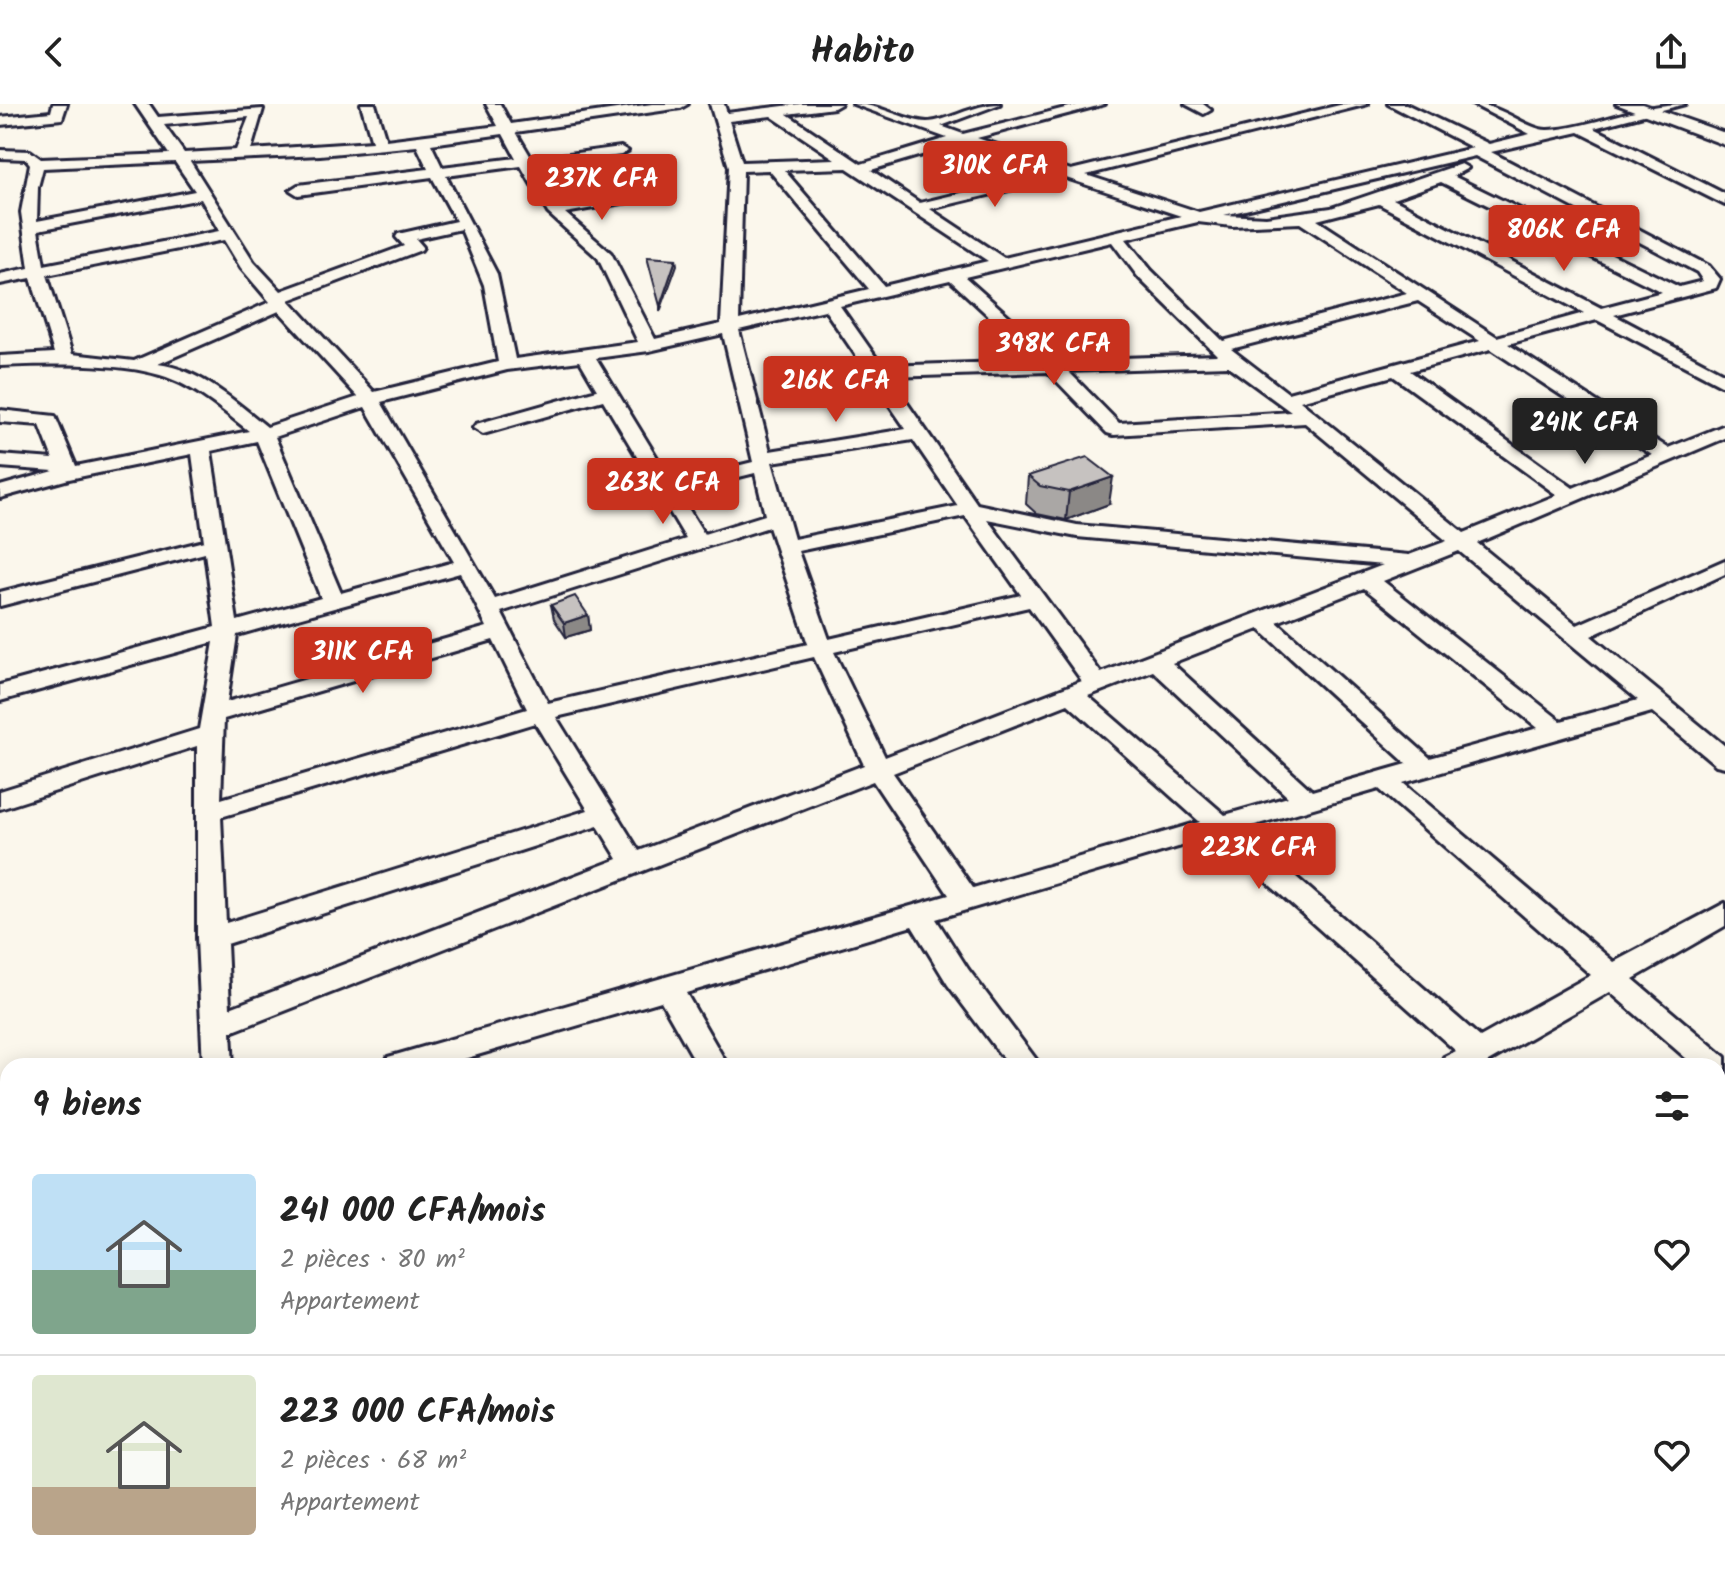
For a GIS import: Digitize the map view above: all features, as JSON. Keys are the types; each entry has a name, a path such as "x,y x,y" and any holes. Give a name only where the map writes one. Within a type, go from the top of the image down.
{"main road":[{"path":"1625,104 1725,139"}],"street":[{"path":"0,121 57,116 60,104"},
{"path":"142,104 205,194 247,265 370,399 467,565 541,713 634,864"},
{"path":"368,104 380,146"},
{"path":"493,104 553,210 605,256 649,346"},
{"path":"37,164 380,146 681,104"},
{"path":"834,104 775,112 718,111 736,167 730,327 776,518 820,646 878,769 966,899"},
{"path":"860,104 1198,217 1255,224 1383,200 1441,176 1484,153"},
{"path":"945,104 960,114"},
{"path":"928,126 993,104"},
{"path":"736,167 854,166 1098,104"},
{"path":"1273,104 1300,119"},
{"path":"917,208 1361,104"},
{"path":"1287,399 1700,289 1712,279 1703,269 1395,104"},
{"path":"1479,104 1545,136"},
{"path":"0,492 66,470 201,448 264,434 370,399 507,365 649,346 1484,153 1678,104"},
{"path":"154,122 258,112 242,154"},
{"path":"775,112 1001,263"},
{"path":"1581,127 1720,195"},
{"path":"422,141 435,174 490,276 498,304 507,365"},
{"path":"298,190 621,151"},
{"path":"0,154 30,155 37,164"},
{"path":"37,164 28,186 29,227 64,358"},
{"path":"773,166 880,292"},
{"path":"1441,176 1680,294"},
{"path":"29,227 205,194"},
{"path":"553,210 645,194"},
{"path":"1383,200 1725,381"},
{"path":"1302,217 1667,456"},
{"path":"140,365 278,301 415,247 404,237 463,224"},
{"path":"0,279 230,234"},
{"path":"1116,237 1145,274 1225,354 1310,417 1725,759"},
{"path":"954,275 1053,366 1110,426 1120,431 1310,417"},
{"path":"1700,289 1725,302"},
{"path":"875,372 1053,366 1225,354 1421,295"},
{"path":"830,304 1034,599 1097,684"},
{"path":"586,356 698,542"},
{"path":"0,361 64,358 140,365 165,370 215,395 264,434 333,601"},
{"path":"1397,370 1572,496"},
{"path":"483,428 609,392"},
{"path":"0,416 48,420 66,470"},
{"path":"667,489 763,462 918,433"},
{"path":"216,1026 1412,562 1723,433"},
{"path":"201,448 227,630 212,724 208,812 218,1058"},
{"path":"0,461 66,470"},
{"path":"786,547 971,509 1077,531 1412,562"},
{"path":"490,608 776,518"},
{"path":"0,599 213,545"},
{"path":"0,693 467,565"},
{"path":"1573,636 1725,566"},
{"path":"1367,579 1558,731"},
{"path":"208,812 541,713 820,646 1034,599"},
{"path":"1262,620 1426,768"},
{"path":"0,800 212,724 498,631"},
{"path":"1156,661 1309,802"},
{"path":"1071,694 1222,825 1466,1058"},
{"path":"466,1057 667,985 1655,703"},
{"path":"1384,780 1705,1058"},
{"path":"211,938 603,815"},
{"path":"918,913 958,977 1020,1058"},
{"path":"1469,1058 1725,913"},
{"path":"667,985 708,1058"}],"building":[{"path":"647,257 676,259 660,306"},
{"path":"1087,457 1113,477 1069,492 1040,486 1028,476"},
{"path":"575,596 588,615 564,623 551,605"}]}
